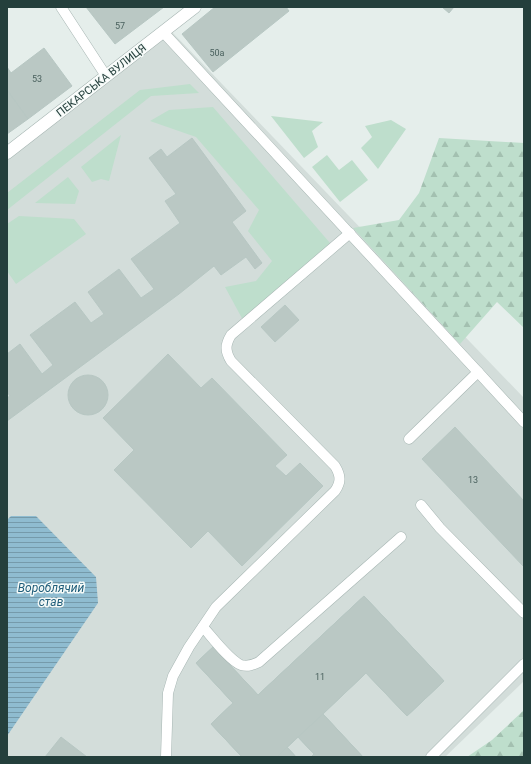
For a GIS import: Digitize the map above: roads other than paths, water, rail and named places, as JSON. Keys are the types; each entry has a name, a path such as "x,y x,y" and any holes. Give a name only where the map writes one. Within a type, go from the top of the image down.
{"street":[{"name":"ПЕКАРСЬКА ВУЛИЦЯ","path":"7,153 195,7"}],"lane":[{"path":"61,7 106,76"},
{"path":"163,32 524,422"},
{"path":"166,757 168,694 173,676 189,647 216,607 335,491 340,484 340,474 335,466 231,361 226,353 226,343 231,335 350,233"},
{"path":"409,439 478,372"},
{"path":"421,506 440,528 524,613"},
{"path":"203,627 234,661 242,665 251,666 259,662 401,537"},
{"path":"431,757 524,664"}],"water":[{"name":"Вороблячий став","path":"11,516 36,516 96,577 98,603 7,736 7,520"}]}
